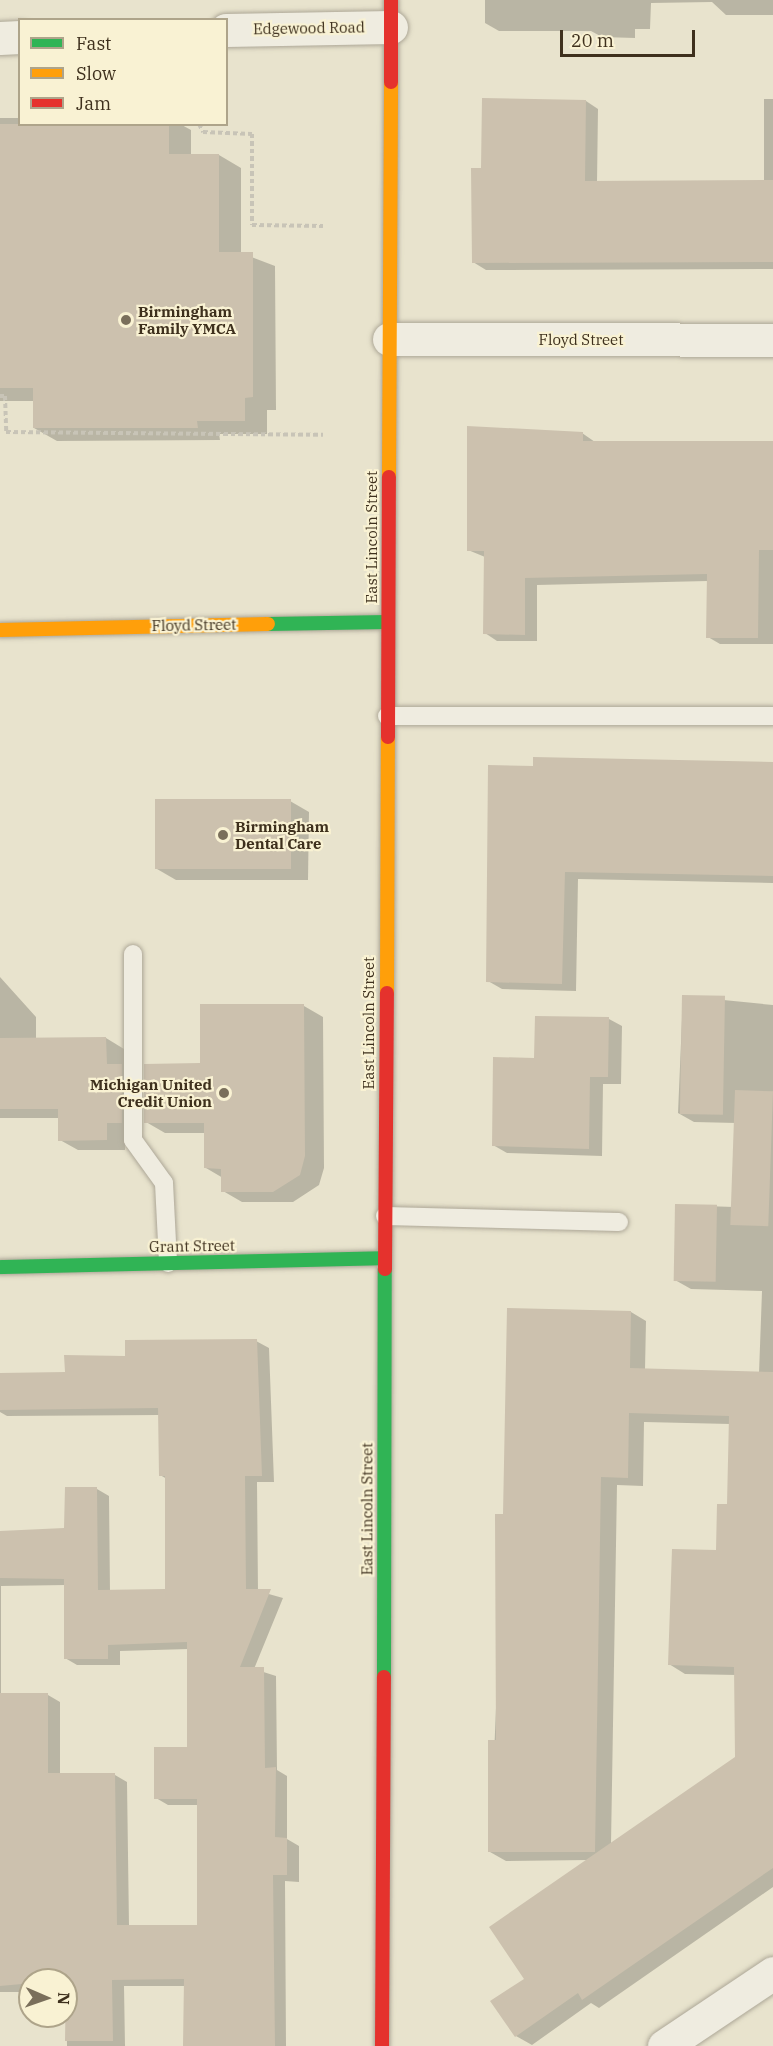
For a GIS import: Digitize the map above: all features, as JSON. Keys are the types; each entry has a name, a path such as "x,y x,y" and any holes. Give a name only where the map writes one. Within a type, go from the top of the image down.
{"street":[{"name":"Edgewood Road","path":"228,30 391,14"},
{"name":"East Lincoln Street","path":"382,2046 391,14"},
{"path":"0,38 18,37"},
{"name":"Floyd Street","path":"389,339 773,340"},
{"name":"Floyd Street","path":"0,630 388,622"},
{"name":"Grant Street","path":"0,1267 385,1258"},
{"path":"664,2046 773,1973"}],"lane":[{"path":"387,716 773,716"},
{"path":"133,954 133,1140 164,1183 168,1263"},
{"path":"385,1216 619,1222"}],"path":[{"path":"200,126 203,132 252,134 252,225 323,226"},
{"path":"0,396 5,396 6,432 323,435"}],"building":[{"path":"482,98 586,100 585,181 773,180 773,262 472,263 471,168 481,168"},
{"name":"Birmingham Family YMCA","path":"0,124 169,126 169,154 219,154 219,252 253,252 253,397 245,398 245,421 197,421 198,428 33,428 33,388 0,388"},
{"path":"467,426 583,432 583,441 773,441 773,550 759,550 758,638 706,638 707,574 525,578 525,635 483,634 484,551 467,551"},
{"path":"533,757 773,762 773,876 565,872 562,984 486,982 488,765 533,766"},
{"name":"Birmingham Dental Care","path":"155,799 291,799 291,869 155,869"},
{"path":"682,995 725,996 723,1115 680,1114"},
{"name":"Michigan United Credit Union","path":"200,1004 304,1004 305,1156 300,1175 273,1192 221,1192 221,1169 204,1168 204,1123 144,1123 144,1064 200,1063"},
{"path":"535,1016 609,1017 608,1077 590,1077 589,1149 492,1146 493,1057 534,1058"},
{"path":"106,1037 107,1064 122,1064 122,1123 107,1123 107,1140 58,1141 58,1109 0,1109 0,1038"},
{"path":"735,1090 773,1091 768,1226 730,1225"},
{"path":"675,1204 717,1205 716,1282 674,1281"},
{"path":"507,1308 631,1311 630,1368 773,1372 773,1868 582,2000 578,1993 515,2037 490,2001 524,1979 489,1927 735,1757 734,1667 668,1665 672,1549 716,1550 717,1504 727,1504 729,1416 629,1413 628,1478 601,1477 595,1852 488,1852 488,1740 496,1740 495,1514 503,1514"},
{"path":"257,1339 262,1476 245,1476 246,1589 271,1589 240,1667 264,1667 265,1768 276,1767 275,1837 287,1838 287,1875 273,1875 275,2046 183,2046 184,1979 112,1980 113,2041 65,2041 65,2028 78,2028 78,1968 18,1968 18,1984 0,1986 0,1693 48,1693 48,1773 115,1773 117,1925 197,1925 197,1799 154,1799 154,1747 187,1747 187,1642 108,1645 108,1659 64,1659 64,1579 0,1578 0,1531 64,1528 65,1487 97,1487 98,1590 165,1589 165,1476 159,1476 158,1408 0,1410 0,1373 65,1372 64,1355 125,1356 125,1340"}],"traffic: fast":[{"path":"268,624 388,622"},
{"path":"0,1267 385,1258"},
{"path":"384,1677 385,1269"}],"traffic: slow":[{"path":"389,477 391,82"},
{"path":"0,630 268,624"},
{"path":"387,993 388,737"}],"traffic: jam":[{"path":"391,0 391,82"},
{"path":"388,737 389,477"},
{"path":"385,1269 387,993"},
{"path":"382,2046 384,1677"}],"place":[{"name":"Birmingham Family YMCA","path":"126,320"},
{"name":"Birmingham Dental Care","path":"223,835"},
{"name":"Michigan United Credit Union","path":"224,1093"}]}
